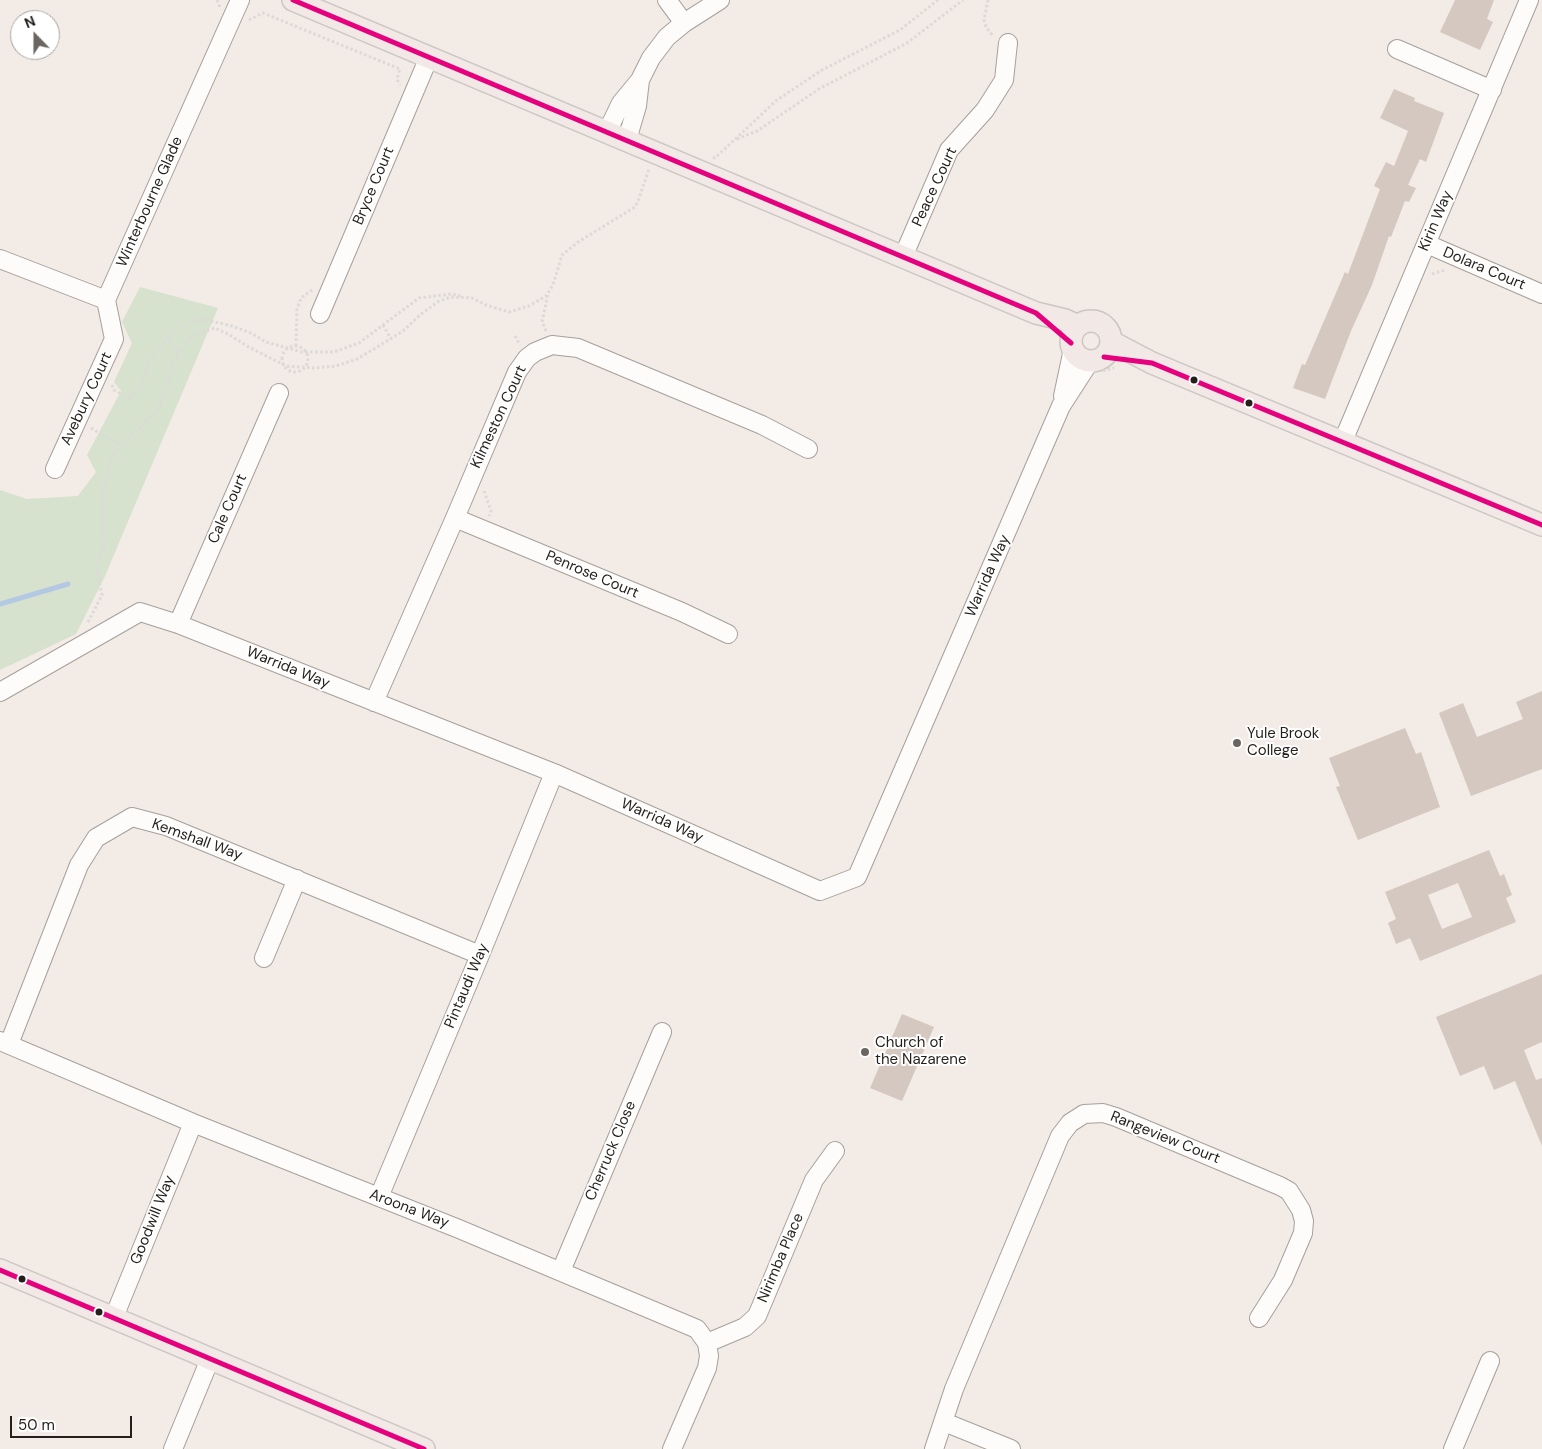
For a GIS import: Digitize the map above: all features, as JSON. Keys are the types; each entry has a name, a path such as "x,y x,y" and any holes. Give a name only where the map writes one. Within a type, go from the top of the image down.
{"main road":[{"path":"293,0 1036,313 1065,320 1088,346 1152,363 1542,525"},
{"path":"0,1270 424,1449"}],"street":[{"name":"Winterbourne Glade","path":"106,300 240,0"},
{"path":"667,0 684,23"},
{"path":"607,132 621,103 640,80 651,58 667,37 684,23 720,0"},
{"name":"Kirin Way","path":"1343,441 1529,0"},
{"name":"Peace Court","path":"903,257 950,150 985,110 1004,80 1008,42"},
{"path":"1397,49 1492,90"},
{"name":"Bryce Court","path":"320,314 429,57"},
{"path":"627,140 637,106 640,80"},
{"name":"Dolara Court","path":"1427,244 1542,294"},
{"path":"0,259 106,300"},
{"name":"Avebury Court","path":"55,469 114,339 106,300"},
{"path":"552,345 578,348 762,425 808,449"},
{"name":"Kilmeston Court","path":"374,702 517,372 527,358 535,352 552,345"},
{"name":"Warrida Way","path":"0,692 140,612 178,624 554,773 820,891 857,877 1088,346"},
{"name":"Cale Court","path":"178,624 279,393"},
{"name":"Penrose Court","path":"455,518 682,612 728,634"},
{"name":"Pintaudi Way","path":"379,1197 554,773"},
{"name":"Kemshall Way","path":"4,1043 79,865 96,838 132,817 166,826 480,955"},
{"path":"264,958 297,879"},
{"name":"Cherruck Close","path":"561,1271 662,1032"},
{"name":"Aroona Way","path":"4,1043 193,1123 561,1271 697,1329 706,1343"},
{"name":"Rangeview Court","path":"934,1449 954,1388 1060,1136 1070,1123 1084,1114 1103,1113 1116,1116 1289,1191 1303,1215 1303,1233 1283,1280 1259,1318"},
{"name":"Goodwill Way","path":"114,1317 193,1123"},
{"name":"Nirimba Place","path":"706,1343 744,1327 757,1316 814,1180 835,1151"},
{"path":"672,1449 707,1368 709,1356 706,1343"},
{"path":"173,1449 210,1359"},
{"path":"1453,1449 1490,1361"},
{"path":"944,1422 1011,1449"}],"path":[{"path":"706,154 716,158 777,100 822,70 900,30 938,0"},
{"path":"735,140 757,131 819,89 907,43 963,0"},
{"path":"988,0 984,20 986,27 994,36 1008,42"},
{"path":"245,21 263,13 400,69 397,79 400,87"},
{"path":"111,382 114,390 130,399 145,376 149,361 168,338 183,326 197,320 208,320 251,333 266,342 287,348 307,352 334,352 360,343 419,298 451,294 472,298 486,305 510,312 529,306 548,293 553,285 562,255 578,242 635,207 650,165"},
{"path":"296,346 297,309 301,298 316,287"},
{"path":"548,293 542,322 552,345"},
{"path":"306,367 336,366 357,359 403,331 420,314 439,301 451,297 472,298"},
{"path":"383,325 391,339"},
{"path":"85,629 102,595 98,577 98,563 104,546 103,492 110,461 122,445 158,409 168,385 171,368 187,342 200,332 215,328 295,373 300,372 306,367 308,361 307,352 296,346 287,348 282,355 283,365"},
{"path":"168,338 178,354"},
{"path":"77,420 122,445"}],"green space":[{"path":"140,287 218,308 105,576 76,634 0,670 0,490 27,499 78,496 96,472 87,455 121,391 114,382 132,343 122,322"}],"building":[{"path":"1455,0 1494,0 1487,19 1493,22 1480,50 1440,32"},
{"path":"1394,89 1415,98 1414,101 1444,113 1426,162 1420,159 1408,185 1416,188 1409,202 1405,201 1391,237 1389,236 1372,285 1351,331 1325,399 1293,388 1302,364 1305,365 1345,272 1348,274 1380,189 1374,186 1386,162 1394,166 1408,131 1380,118"},
{"path":"1542,691 1542,769 1471,796 1439,713 1463,703 1477,737 1523,719 1516,702"},
{"path":"1405,728 1416,754 1421,752 1440,807 1358,840 1336,787 1340,786 1329,758"},
{"path":"1489,850 1500,876 1504,874 1512,895 1506,898 1516,922 1420,961 1410,938 1396,944 1388,923 1396,919 1385,892","holes":["1458,883 1472,917 1442,929 1428,895"]},
{"path":"1542,974 1542,1042 1524,1050 1536,1080 1542,1078 1542,1146 1515,1081 1494,1090 1484,1066 1460,1076 1436,1017"},
{"path":"902,1014 934,1027 902,1101 870,1088"}],"waterway":[{"path":"0,604 68,584"}],"transit line":[{"path":"293,0 1036,313 1071,343"},
{"path":"1104,357 1152,363 1542,525"},
{"path":"0,1270 424,1449"}],"place":[{"name":"Yule Brook College","path":"1237,743"},
{"name":"Church of the Nazarene","path":"865,1052"}]}
